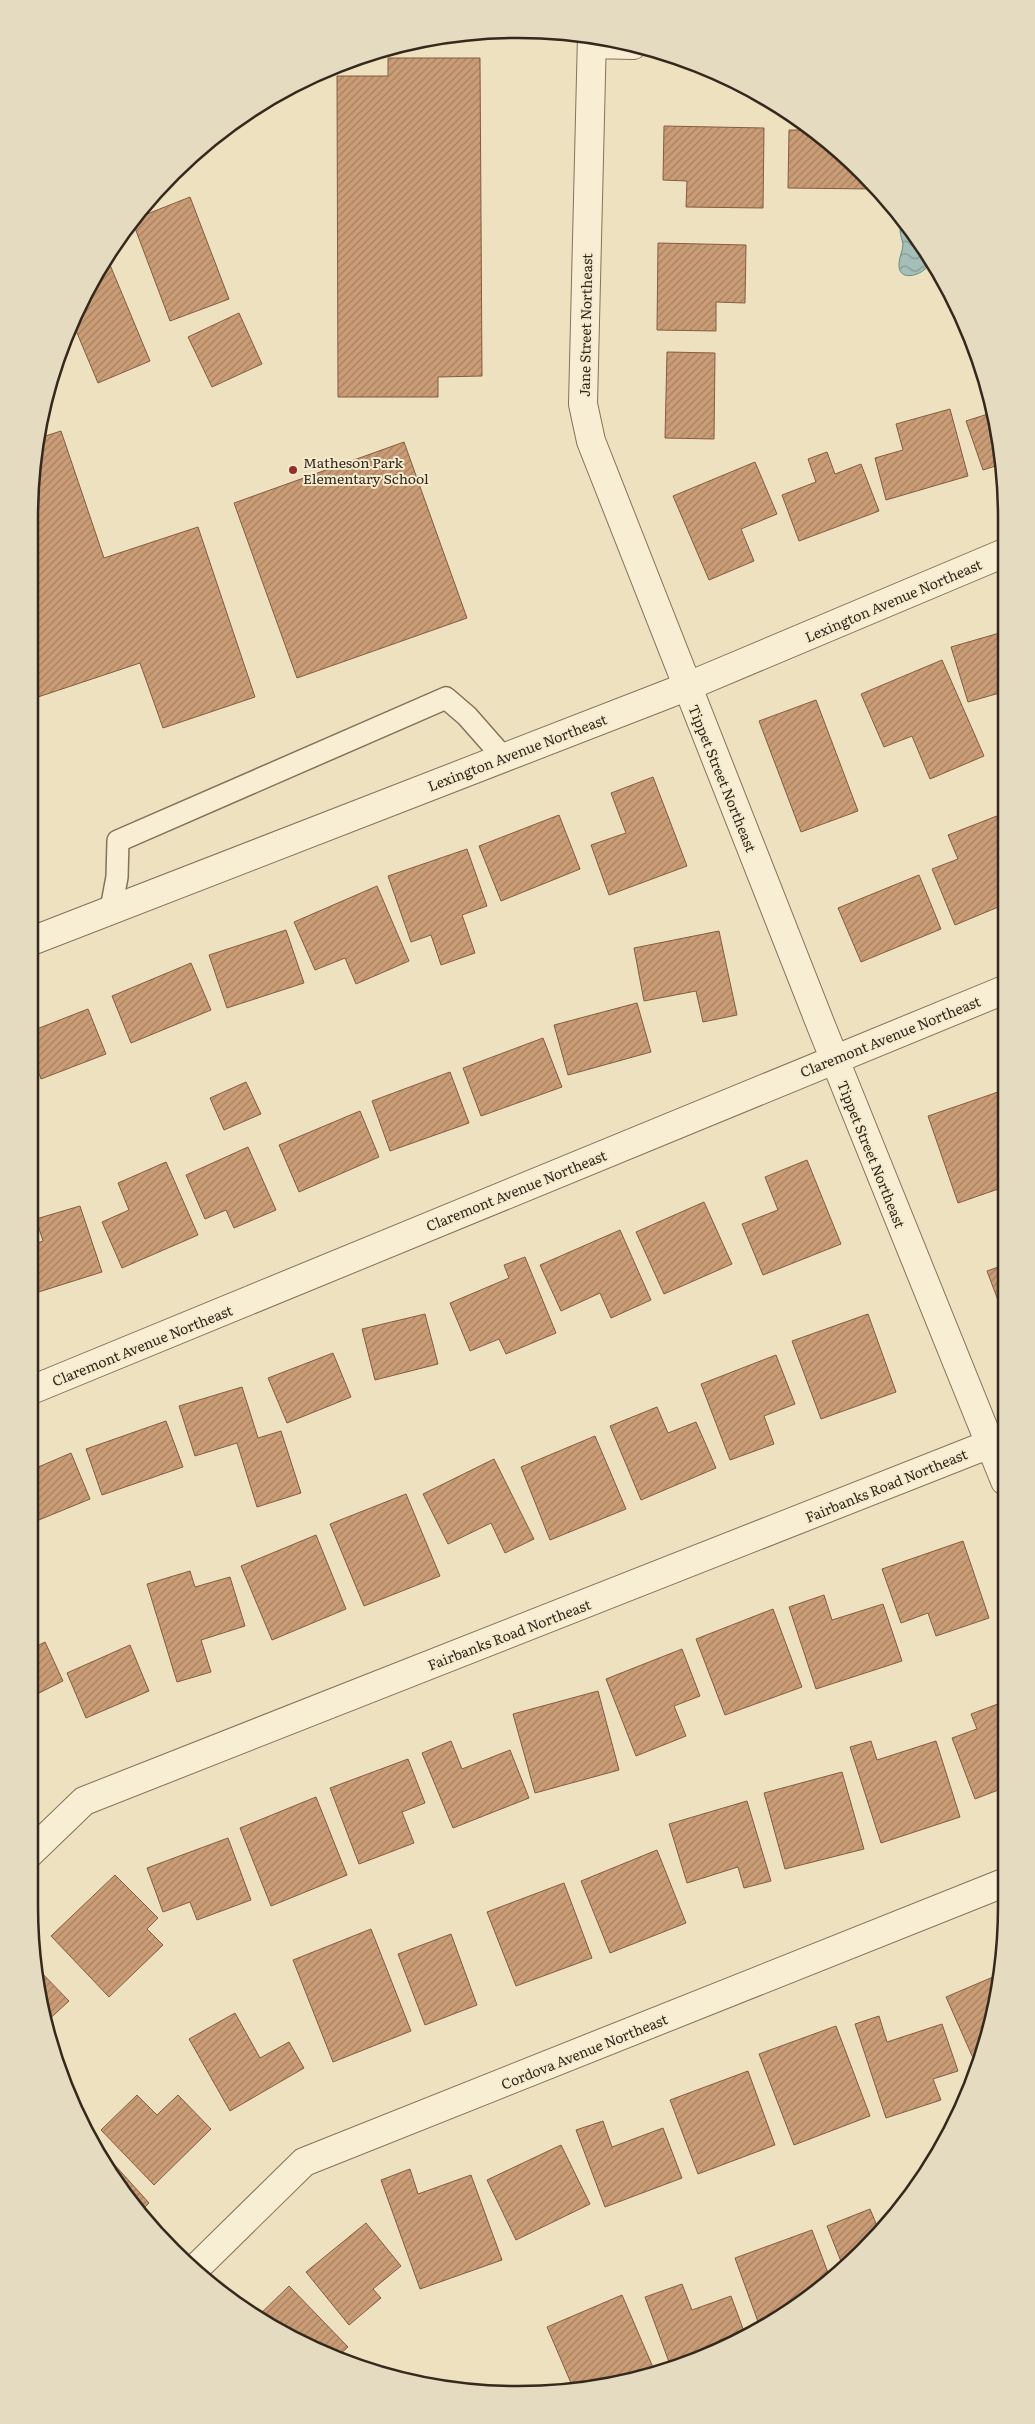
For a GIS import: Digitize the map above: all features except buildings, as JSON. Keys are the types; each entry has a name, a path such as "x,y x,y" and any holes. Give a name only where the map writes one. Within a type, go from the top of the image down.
{"street":[{"name":"Jane Street Northeast","path":"592,44 583,404 591,441 604,480 670,641 686,686"},
{"name":"Lexington Avenue Northeast","path":"38,938 686,686 998,556"},
{"name":"Tippet Street Northeast","path":"686,686 834,1059 998,1441"},
{"name":"Claremont Avenue Northeast","path":"38,1388 998,992"},
{"name":"Fairbanks Road Northeast","path":"38,1845 84,1801 998,1441"},
{"name":"Cordova Avenue Northeast","path":"199,2265 304,2162 998,1885"}],"lane":[{"path":"111,909 117,876 118,841 446,698 467,716 504,758"}],"water":[{"path":"900,228 927,267 915,275 906,275 900,270 899,264 903,244"}],"place":[{"name":"Matheson Park Elementary School","path":"293,470"}]}
